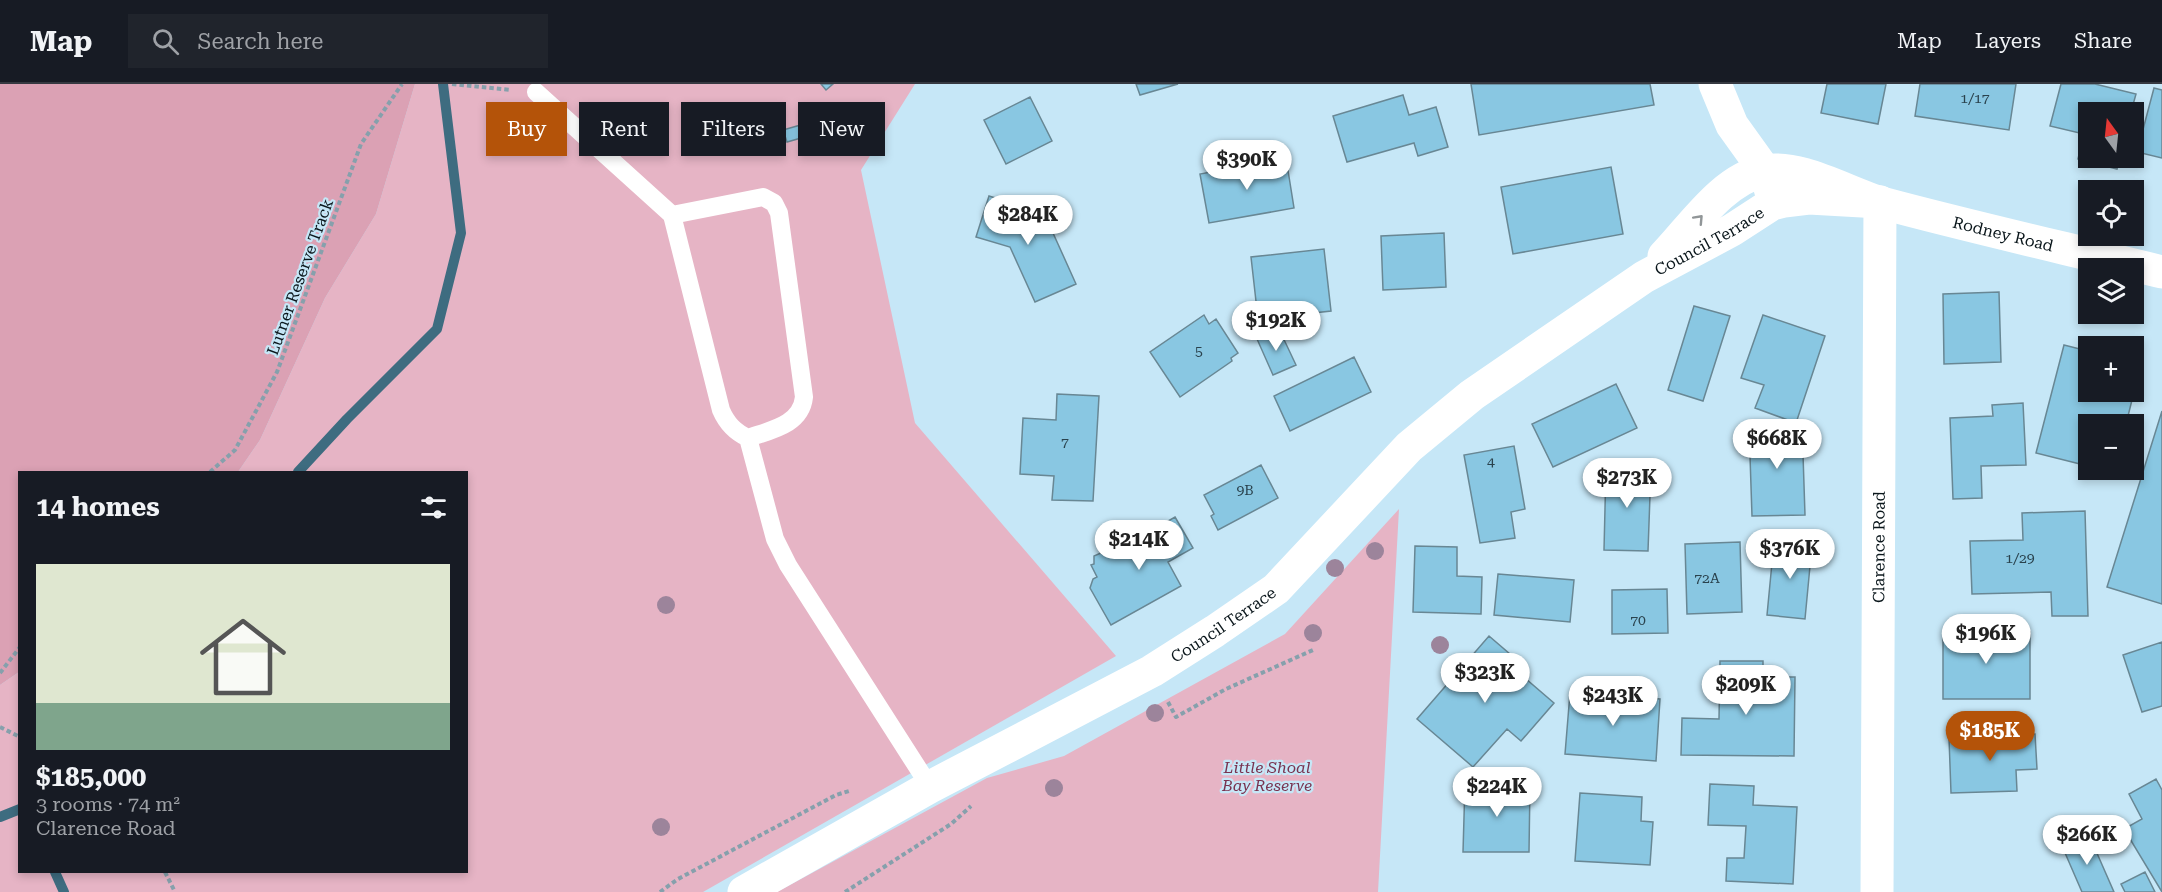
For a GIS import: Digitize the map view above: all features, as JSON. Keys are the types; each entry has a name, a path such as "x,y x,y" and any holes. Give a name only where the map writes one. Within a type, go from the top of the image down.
{"street":[{"path":"1714,84 1731,125 1766,171 1772,204"},
{"name":"Rodney Road","path":"1766,171 1789,171 1880,202 2162,272"},
{"name":"Council Terrace","path":"1644,277 1727,190 1744,178 1766,171"},
{"name":"Rodney Road","path":"1772,204 1809,198 1880,202"},
{"name":"Clarence Road","path":"1877,892 1880,202"},
{"name":"Council Terrace","path":"744,892 930,787 1152,671 1276,589 1410,447 1472,395 1644,277 1731,230 1772,204"}],"lane":[{"path":"536,92 672,215 721,410 730,426 748,438 786,424 797,417 803,408 804,397 780,213 774,203 763,197 672,215"},
{"path":"748,438 775,539 788,565 930,787"}],"path":[{"name":"Lutner Reserve Track","path":"211,471 235,450 278,372 361,144 402,84"},
{"path":"452,84 536,92"},
{"path":"0,673 18,650"},
{"path":"1176,717 1226,689 1313,650"},
{"path":"0,727 18,736"},
{"path":"660,892 678,879 836,795"},
{"path":"845,892 951,824 975,803"},
{"path":"166,873 176,892"}],"green space":[{"path":"415,84 915,84 885,132 885,102 798,102 798,156 870,156 861,170 915,423 1116,656 703,892 0,892 0,685 18,673 18,873 468,873 468,471 239,471 260,440 325,298 376,214"},
{"name":"Little Shoal Bay Reserve","path":"1399,509 1378,892 777,892 987,778 1064,756 1285,634"}],"shaded area":[{"path":"0,84 415,84 376,214 325,298 260,440 239,471 18,471 18,673 0,685"}],"building":[{"path":"821,84 833,84 826,90"},
{"path":"1136,84 1178,84 1140,95"},
{"path":"1471,84 1650,84 1654,105 1479,135"},
{"path":"1827,84 1886,84 1878,124 1821,113"},
{"path":"1920,84 2016,84 2009,130 1915,116"},
{"path":"2061,84 2095,84 2136,94 2134,102 2078,102 2078,133 2050,126"},
{"path":"2154,88 2162,90 2162,158 2144,154 2144,126"},
{"path":"1403,95 1409,115 1436,107 1448,147 1418,156 1414,143 1347,162 1333,116"},
{"path":"1030,97 1052,141 1006,164 984,120"},
{"path":"798,126 798,139 787,142 786,129"},
{"path":"1286,158 1294,208 1209,223 1200,174"},
{"path":"1611,167 1623,234 1513,254 1501,187"},
{"path":"989,196 1044,213 1076,284 1035,302 1010,247 976,237"},
{"path":"1444,233 1446,287 1383,290 1381,236"},
{"path":"1324,249 1331,311 1258,319 1251,257"},
{"path":"1999,292 2001,362 1944,364 1943,294"},
{"path":"1694,306 1730,316 1703,401 1668,390"},
{"path":"1204,315 1209,324 1216,319 1238,353 1231,358 1232,361 1180,397 1150,352"},
{"path":"1763,315 1825,336 1796,423 1755,408 1764,385 1741,378"},
{"path":"1279,329 1296,365 1273,375 1257,339"},
{"path":"2064,345 2078,348 2078,402 2132,402 2128,414 2078,414 2078,464 2036,453"},
{"path":"1354,357 1371,392 1290,431 1274,396"},
{"path":"1616,384 1637,428 1553,467 1532,424"},
{"path":"1057,394 1099,396 1093,501 1052,500 1054,476 1020,474 1023,418 1056,420"},
{"path":"2023,403 2026,465 1981,466 1982,498 1953,499 1950,418 1993,416 1992,405"},
{"path":"2162,411 2162,604 2107,587 2140,480 2144,480 2144,469"},
{"path":"1802,424 1805,515 1752,516 1749,426"},
{"path":"1514,446 1525,509 1511,512 1515,538 1480,543 1464,455"},
{"path":"1261,465 1278,498 1218,530 1211,516 1214,514 1204,495"},
{"path":"1606,467 1651,468 1648,551 1604,550"},
{"path":"2085,511 2088,616 2052,616 2051,592 1972,594 1970,541 2023,540 2022,513"},
{"path":"1175,517 1193,548 1168,562 1181,586 1111,625 1090,588 1093,579 1097,577 1091,565 1094,564 1094,556 1103,552 1109,555"},
{"path":"1740,542 1742,612 1687,614 1685,544"},
{"path":"1774,542 1812,545 1805,619 1767,615"},
{"path":"1415,546 1457,547 1457,576 1482,577 1481,614 1413,612"},
{"path":"1498,574 1574,580 1570,622 1494,615"},
{"path":"1667,589 1668,633 1612,634 1612,590"},
{"path":"1943,631 2030,632 2030,699 1943,699"},
{"path":"1489,636 1525,667 1519,673 1554,703 1521,741 1507,729 1473,767 1417,719"},
{"path":"2162,642 2162,706 2142,712 2123,655"},
{"path":"1720,661 1763,661 1763,677 1795,677 1794,756 1681,755 1682,718 1719,719"},
{"path":"1570,693 1660,699 1656,761 1565,754"},
{"path":"2035,734 2037,769 2016,770 2017,791 1951,793 1949,738"},
{"path":"2156,779 2162,790 2162,892 2124,829 2142,819 2129,794"},
{"path":"1465,783 1530,784 1529,852 1463,852"},
{"path":"1710,784 1754,786 1753,805 1797,807 1793,884 1726,881 1727,858 1744,858 1746,826 1708,825"},
{"path":"1580,793 1642,797 1641,821 1653,822 1650,865 1575,861"},
{"path":"2089,835 2114,892 2082,892 2062,846"},
{"path":"2145,872 2155,892 2125,892 2121,884"}],"waterway":[{"path":"299,471 437,329 461,233 443,84"},
{"path":"0,817 18,810"},
{"path":"55,873 64,892"}]}
